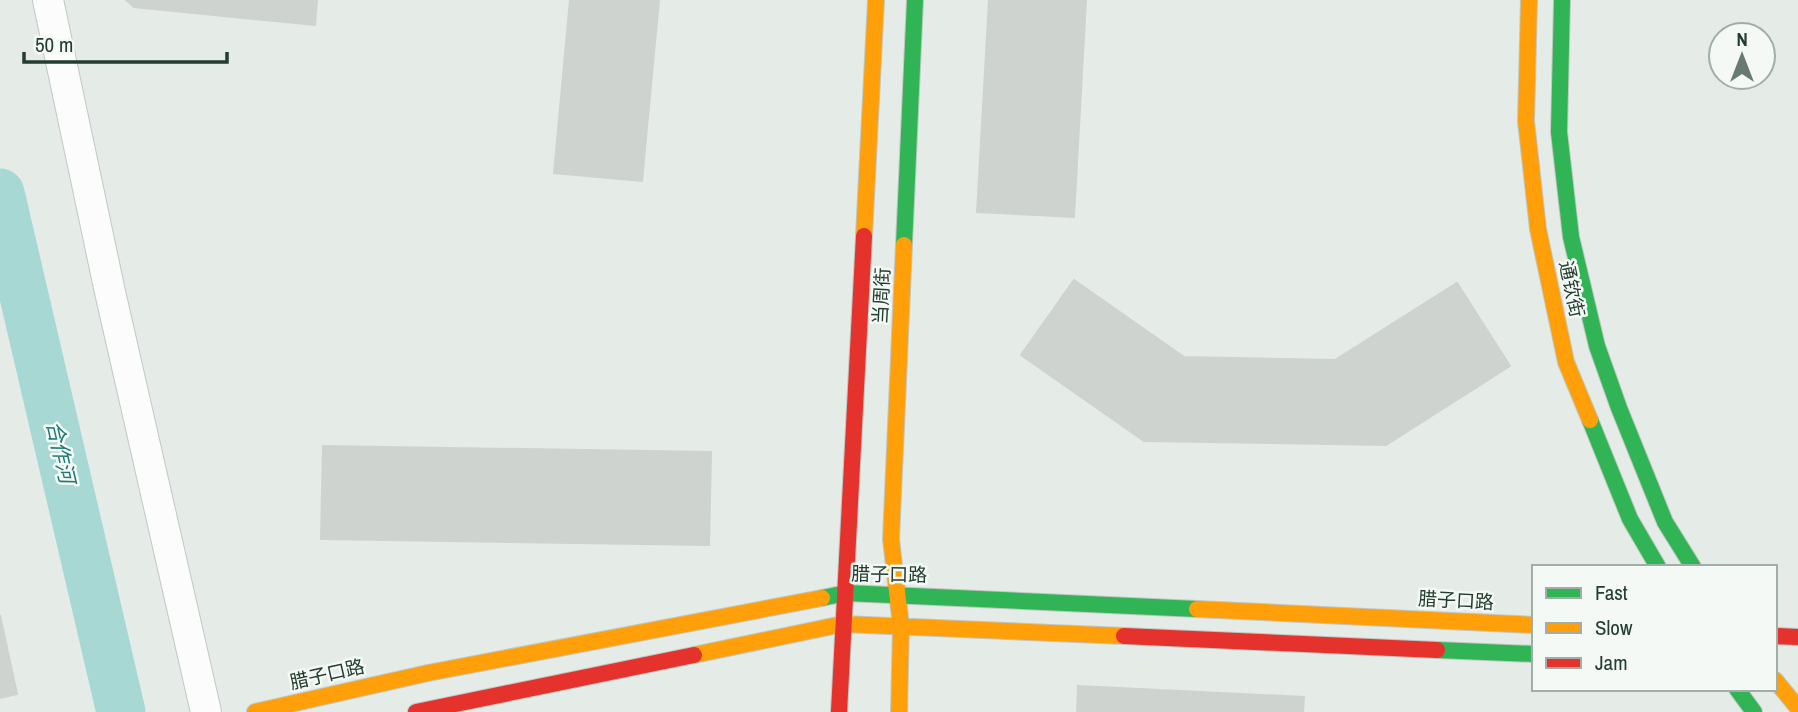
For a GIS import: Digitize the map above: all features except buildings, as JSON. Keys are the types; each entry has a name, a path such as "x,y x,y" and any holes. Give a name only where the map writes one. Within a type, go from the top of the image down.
{"main road":[{"name":"当周街","path":"839,712 876,0"},
{"name":"当周街","path":"899,712 901,626 891,539 915,0"},
{"name":"通钦街","path":"1529,0 1526,121 1538,229 1566,362 1630,519 1657,565"},
{"path":"1562,0 1559,132 1574,249 1597,346 1619,408 1665,522 1692,565"},
{"name":"腊子口路","path":"255,712 428,673 846,593 1532,625"},
{"path":"416,712 843,624 1532,653"},
{"path":"1777,636 1798,637"},
{"path":"1777,682 1798,708"},
{"path":"1738,691 1754,712"}],"street":[{"path":"48,0 110,292 206,712"}],"waterway":[{"name":"合作河","path":"0,193 121,712"}],"traffic: fast":[{"path":"904,245 915,0"},
{"path":"1562,0 1559,132 1571,237 1597,346 1619,408 1665,522 1692,565"},
{"path":"1590,420 1630,519 1657,565"},
{"path":"822,598 846,593 1197,609"},
{"path":"1437,650 1532,654"},
{"path":"1738,691 1754,712"}],"traffic: slow":[{"path":"864,236 876,0"},
{"path":"1529,0 1526,121 1538,229 1566,362 1590,420"},
{"path":"899,712 901,626 891,539 904,245"},
{"path":"255,712 428,673 822,598"},
{"path":"1197,609 1532,625"},
{"path":"694,655 843,624 1124,636"},
{"path":"1777,682 1798,708"}],"traffic: jam":[{"path":"839,712 864,236"},
{"path":"1124,636 1437,650"},
{"path":"1777,636 1798,637"},
{"path":"416,712 694,655"}]}
